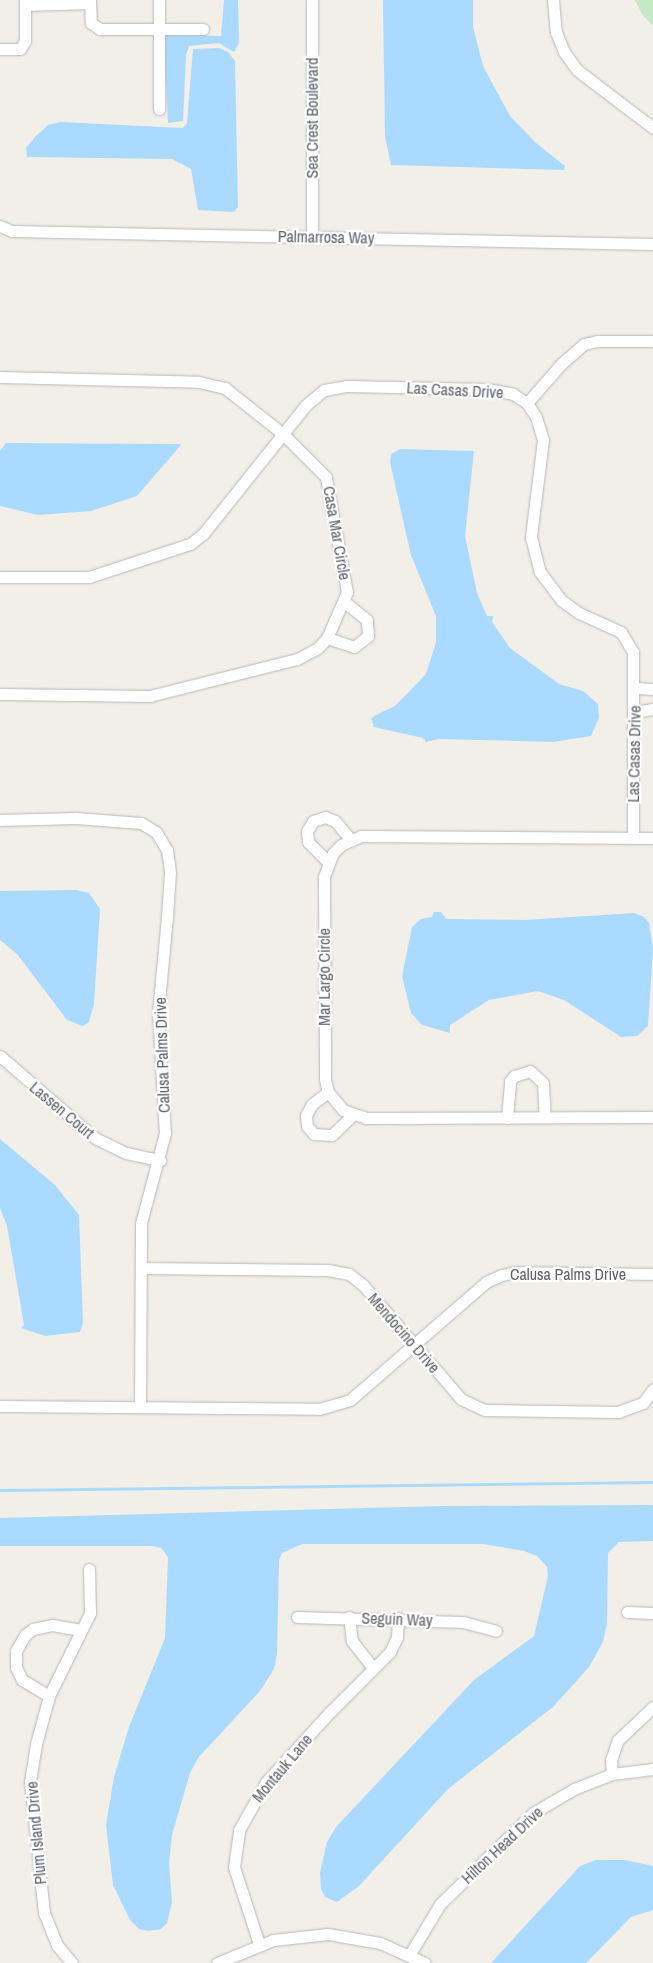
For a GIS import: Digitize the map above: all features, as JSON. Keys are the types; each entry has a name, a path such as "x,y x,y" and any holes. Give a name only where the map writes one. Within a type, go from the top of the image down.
{"street":[{"path":"159,109 160,0"},
{"name":"Sea Crest Boulevard","path":"312,0 312,237"},
{"path":"553,0 556,32 564,52 578,70 653,128"},
{"path":"0,49 20,49 25,41 25,2 90,2 94,27 160,30 203,29"},
{"name":"Palmarrosa Way","path":"0,226 12,231 653,244"},
{"path":"527,403 561,364 584,344 597,340 653,342"},
{"name":"Casa Mar Circle","path":"0,377 208,382 225,388 283,434 326,477 347,580 345,602 327,638 318,648 296,659 150,696 0,694"},
{"name":"Las Casas Drive","path":"0,577 88,577 190,544 203,534 315,396 335,387 488,389 513,394 527,403 536,417 543,440 531,524 536,562 545,582 561,600 579,613 611,625 625,637 633,652 635,688 633,837"},
{"path":"327,638 354,647 368,636 369,625 364,614 345,602"},
{"path":"635,688 653,689"},
{"path":"634,712 653,709"},
{"path":"351,840 335,821 325,817 313,821 307,831 308,842 328,862 337,849 351,840 362,836 653,838"},
{"name":"Calusa Palms Drive","path":"0,820 134,822 156,832 167,850 170,872 158,1013 165,1133 160,1160 142,1223 140,1268 140,1407"},
{"name":"Mar Largo Circle","path":"328,862 324,877 324,1079 328,1092"},
{"name":"Lassen Court","path":"0,1056 95,1138 126,1153 160,1160"},
{"path":"508,1118 510,1081 530,1072 543,1083 545,1117"},
{"path":"353,1115 332,1135 314,1134 307,1126 306,1114 312,1104 328,1092 334,1102 353,1115 366,1118 653,1117"},
{"name":"Mendocino Drive","path":"140,1268 328,1270 349,1274 363,1285 461,1399 486,1410 618,1412 643,1404 653,1389"},
{"name":"Calusa Palms Drive","path":"0,1406 319,1409 350,1400 486,1282 502,1275 514,1272 653,1274"},
{"name":"Plum Island Drive","path":"72,1963 57,1945 44,1913 32,1821 32,1765 49,1696 91,1607 90,1569"},
{"path":"627,1612 653,1613"},
{"name":"Seguin Way","path":"297,1617 398,1618 463,1622 496,1631"},
{"path":"348,1618 352,1641 374,1668"},
{"name":"Montauk Lane","path":"259,1944 234,1867 239,1830 266,1782 390,1652 396,1638 398,1618"},
{"path":"49,1696 22,1680 16,1667 16,1651 25,1635 33,1629 52,1625 81,1630"},
{"path":"612,1774 611,1760 618,1740 653,1707"},
{"name":"Hilton Head Drive","path":"410,1954 440,1904 518,1826 552,1800 612,1774 653,1769"},
{"path":"217,1963 259,1944 291,1936 328,1934 371,1941 410,1954 424,1963"}],"green space":[{"path":"635,0 653,0 653,26 642,14"}],"water":[{"path":"224,0 238,0 239,43 234,52 219,43 189,46 186,55 183,121 168,123 164,35 221,36"},
{"path":"383,0 473,0 473,27 483,66 510,116 536,143 565,166 564,170 391,165 385,136"},
{"path":"219,48 228,52 235,61 238,207 234,212 198,210 191,169 172,159 27,157 26,148 35,137 48,125 61,122 183,128 187,123 193,49"},
{"path":"6,443 181,445 137,496 91,511 38,515 0,506 0,451"},
{"path":"400,449 474,451 465,536 477,593 487,616 493,616 492,622 510,648 559,684 583,691 598,704 599,718 591,736 553,742 439,739 426,742 423,738 374,727 371,719 395,706 426,674 436,642 436,616 411,555 390,462 391,454"},
{"path":"76,890 89,893 100,909 94,1004 89,1022 83,1026 67,1020 17,954 0,940 0,891"},
{"path":"434,912 441,912 446,919 525,920 634,913 644,917 649,923 653,949 648,1026 637,1036 621,1037 564,1000 538,991 489,1000 450,1025 450,1033 422,1025 411,1013 402,976 412,927 421,919 432,917"},
{"path":"0,1139 55,1185 79,1215 83,1323 80,1332 45,1336 21,1328 24,1325 7,1226 0,1208"},
{"path":"653,1505 653,1541 619,1542 608,1553 607,1624 603,1642 589,1667 553,1707 448,1789 359,1886 337,1902 325,1897 321,1889 320,1872 327,1842 336,1827 474,1680 534,1636 548,1576 547,1567 537,1556 524,1551 483,1544 302,1544 282,1553 279,1560 277,1654 274,1669 260,1691 198,1758 190,1773 172,1835 169,1863 172,1903 167,1923 161,1929 148,1931 139,1929 130,1920 113,1885 106,1825 114,1777 129,1727 165,1638 168,1557 161,1548 152,1546 0,1546 0,1518 441,1506"},
{"path":"596,1860 625,1860 653,1866 653,1910 631,1917 586,1963 491,1963 580,1866"}],"waterway":[{"path":"0,1490 653,1482"}]}
